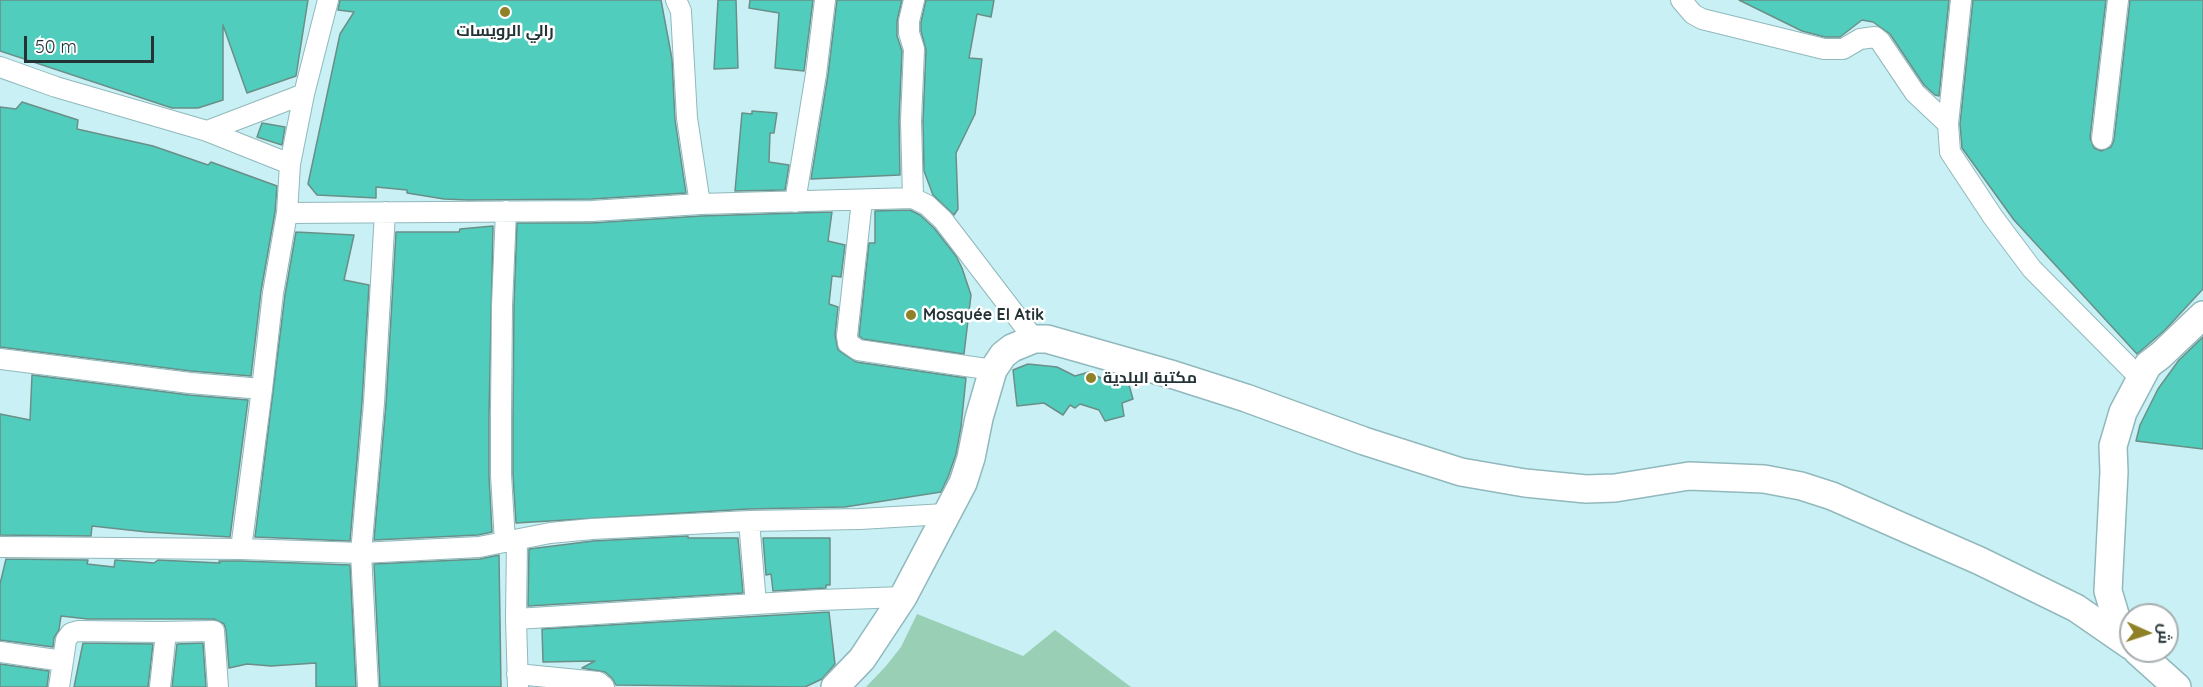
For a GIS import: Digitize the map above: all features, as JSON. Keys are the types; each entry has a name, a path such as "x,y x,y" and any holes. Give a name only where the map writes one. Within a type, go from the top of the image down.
{"street":[{"path":"241,549 273,293 287,213 290,164 304,94 328,0"},
{"path":"676,0 681,11 687,118 700,204"},
{"path":"795,202 816,74 825,0"},
{"path":"913,198 911,121 914,49 909,33 909,21 914,0"},
{"path":"1681,0 1694,14 1702,18 1824,49 1843,49 1860,39 1875,37 1915,93 1948,124"},
{"path":"1961,0 1948,124 1950,152 1958,167 2032,269 2140,379"},
{"path":"2102,139 2118,0"},
{"path":"0,67 66,90 207,130 290,164"},
{"path":"207,130 304,94"},
{"path":"287,213 592,212 700,204 913,198 927,205 943,220 1034,339"},
{"path":"862,200 848,343 858,350 993,370"},
{"path":"506,211 502,305 501,475 511,541 518,681 598,682 604,687"},
{"path":"368,687 361,553 374,403 385,212"},
{"path":"2119,618 2108,591 2114,472 2113,446 2123,411 2148,365 2162,355 2203,315"},
{"path":"836,687 862,659 903,597 966,475 993,370 1003,355 1012,348 1034,339 1065,342 1174,375 1246,398 1395,452 1461,472 1525,483 1586,489 1615,488 1689,476 1764,479 1801,486 1832,495 1980,561 2076,608 2119,637"},
{"path":"0,359 190,383 262,389"},
{"path":"0,547 241,549 361,553 479,547 550,533 592,529 945,514"},
{"path":"749,521 756,604"},
{"path":"2076,608 2108,591"},
{"path":"516,619 903,597"},
{"path":"59,687 66,640 68,636 78,631 214,631 218,687"},
{"path":"160,687 166,632"},
{"path":"0,652 63,661"},
{"path":"2150,663 2177,687"}],"green space":[{"path":"917,614 1023,656 1055,630 1131,687 866,687 901,647"}],"building":[{"path":"0,0 308,0 296,76 247,93 223,25 223,100 198,108 172,108 0,51"},
{"path":"340,0 661,0 672,59 675,120 686,193 592,199 468,200 444,199 407,193 407,190 376,187 376,198 317,195 308,184 340,34 354,12 338,10"},
{"path":"718,0 736,0 738,68 714,69"},
{"path":"750,0 813,0 804,71 775,68 779,13 749,8"},
{"path":"837,0 902,0 897,21 897,36 902,51 899,120 900,175 811,179 828,75"},
{"path":"926,0 994,0 991,17 977,14 969,58 982,59 975,114 956,153 958,209 954,215 933,195 924,171 923,121 926,50 921,22"},
{"path":"1739,0 1949,0 1939,96 1924,85 1890,34 1873,22 1862,20 1840,37 1825,37 1802,31"},
{"path":"1973,0 2106,0 2090,138 2094,148 2101,151 2111,147 2114,140 2130,0 2203,0 2203,289 2165,330 2137,354 2014,220 1962,148 1960,124"},
{"path":"22,102 78,120 77,129 153,146 208,165 211,162 277,186 251,376 191,371 0,347 0,107 16,109"},
{"path":"752,111 777,113 774,133 770,133 769,162 789,165 785,190 735,191 742,113 752,114"},
{"path":"262,123 285,127 282,145 257,137"},
{"name":"Mosquée El Atik","path":"910,210 920,215 934,228 956,256 962,268 971,295 964,354 863,339 859,336 869,243 875,243 875,211"},
{"path":"832,212 828,241 845,245 841,277 832,276 829,304 838,307 835,335 838,350 856,362 966,378 956,454 941,492 845,507 748,509 516,523 513,415 517,223 592,223 701,216"},
{"path":"493,226 489,415 492,532 478,535 374,540 386,404 396,232 459,232 460,229"},
{"path":"296,232 354,235 344,280 369,285 350,541 255,537 285,295"},
{"path":"2203,337 2203,449 2136,441 2140,425 2158,389 2179,360"},
{"path":"1028,364 1057,367 1075,376 1089,372 1105,380 1127,378 1133,399 1122,403 1124,416 1105,421 1099,410 1080,404 1075,408 1070,405 1063,415 1044,403 1017,406 1013,370"},
{"path":"32,375 189,395 248,400 230,537 92,526 91,536 0,535 0,414 30,420"},
{"path":"688,536 688,538 738,538 743,593 528,606 529,549 593,541"},
{"path":"763,538 830,538 830,585 826,585 826,588 773,591 771,574 766,575"},
{"path":"499,555 501,687 380,687 374,564 480,559"},
{"path":"6,559 88,560 87,564 114,567 115,560 154,563 158,560 350,565 356,687 316,687 316,663 271,666 247,664 229,668 226,630 224,624 214,619 88,619 61,616 53,647 0,640 0,584"},
{"path":"829,612 835,664 822,679 805,687 616,685 605,672 582,668 595,661 543,662 542,629"},
{"path":"83,643 153,644 148,687 74,687"},
{"path":"203,643 206,687 172,687 177,644"},
{"path":"0,664 49,671 47,687 0,687"}],"place":[{"name":"رالي الرويسات","path":"505,12"},
{"name":"Mosquée El Atik","path":"911,315"},
{"name":"مكتبة البلدية","path":"1091,378"}]}
